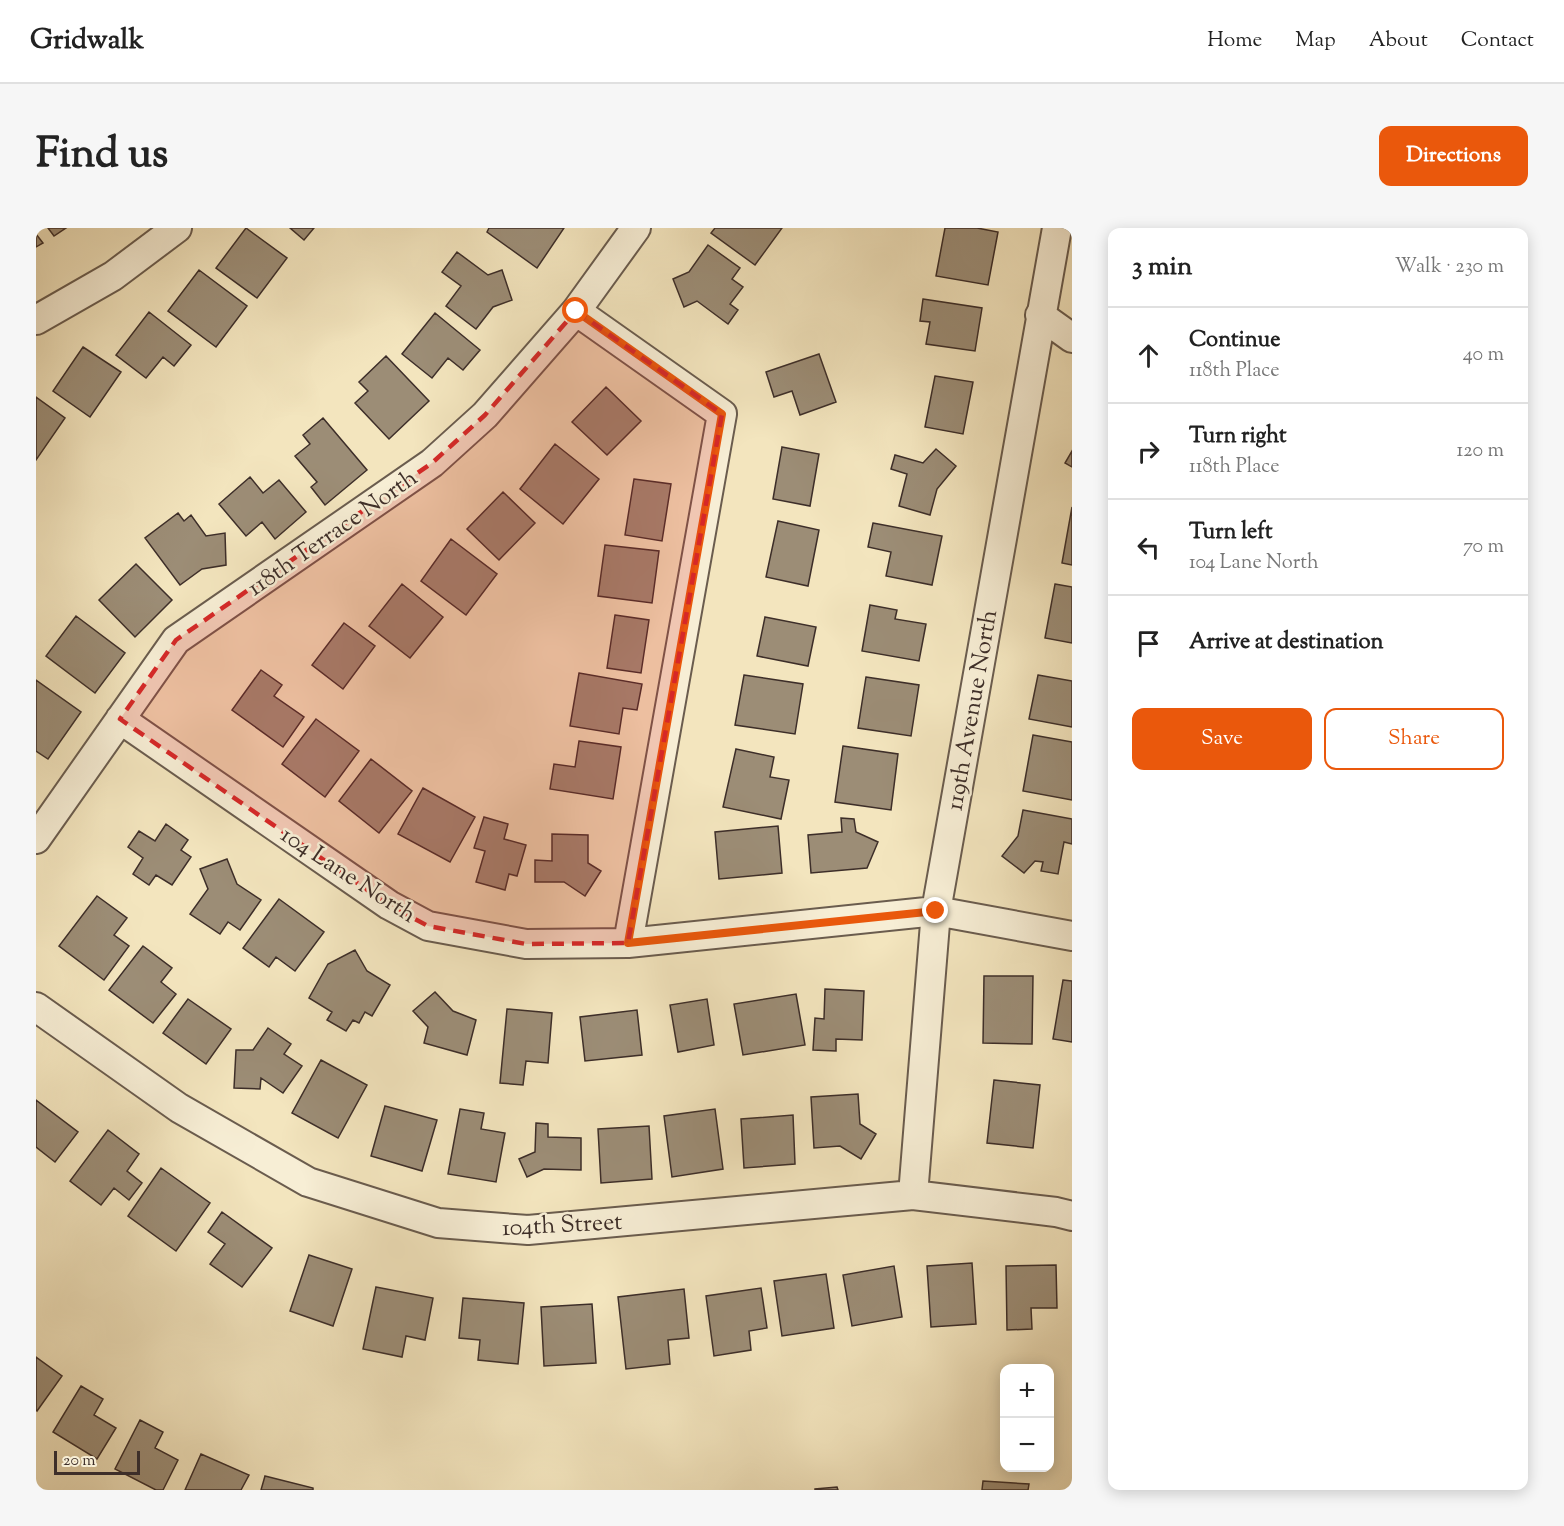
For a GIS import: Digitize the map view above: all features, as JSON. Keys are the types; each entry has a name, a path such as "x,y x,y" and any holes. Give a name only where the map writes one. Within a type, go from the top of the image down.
{"street":[{"path":"36,320 113,276 177,228"},
{"name":"118th Terrace North","path":"36,839 176,640 432,463 485,415 576,311 636,228"},
{"name":"119th Avenue North","path":"913,1195 936,911 1057,228"},
{"path":"576,311 722,414 628,943"},
{"path":"1040,315 1072,338"},
{"name":"104 Lane North","path":"120,719 389,905 428,926 526,944 628,943 936,911 1072,936"},
{"name":"104th Street","path":"36,1007 179,1108 308,1182 438,1223 528,1230 913,1195 1072,1215"}],"highlighted area":[{"path":"576,311 722,414 628,943 526,944 428,926 389,905 120,719 176,640 432,463 485,415"}],"building":[{"path":"48,228 66,228 54,236"},
{"path":"246,228 287,258 257,298 216,268"},
{"path":"290,228 314,228 304,240"},
{"path":"489,228 564,228 537,268 487,232"},
{"path":"715,228 782,228 755,265 711,233"},
{"path":"945,228 977,228 998,232 988,285 936,276"},
{"path":"36,234 43,243 36,247"},
{"path":"708,245 740,268 732,279 743,287 730,304 738,310 728,324 697,301 684,307 673,279 689,272"},
{"path":"457,252 488,275 502,270 512,300 493,307 476,329 446,306 461,286 442,272"},
{"path":"199,270 247,306 216,347 168,311"},
{"path":"923,299 982,308 975,351 926,344 930,322 920,321"},
{"path":"149,312 191,345 174,366 163,357 146,378 116,355"},
{"path":"435,313 480,350 463,370 448,358 432,378 402,354"},
{"path":"83,347 121,372 90,417 53,391"},
{"path":"819,354 836,402 800,415 792,391 774,397 766,372"},
{"path":"386,356 429,401 389,439 355,403 368,391 359,382"},
{"path":"935,376 973,382 963,434 925,427"},
{"path":"606,387 641,421 607,455 572,422"},
{"path":"36,397 65,418 36,460"},
{"path":"323,418 367,470 325,505 311,487 317,482 295,456 310,444 303,435"},
{"path":"555,444 599,479 563,524 520,489"},
{"path":"782,447 819,454 810,506 773,499"},
{"path":"936,449 956,466 937,489 930,515 899,506 907,474 891,469 895,455 923,463"},
{"path":"1072,451 1072,467 1065,463"},
{"path":"250,477 263,493 279,480 306,512 275,539 262,522 246,536 219,504"},
{"path":"634,479 671,484 662,541 625,535"},
{"path":"503,492 535,523 499,560 467,529"},
{"path":"1072,507 1072,565 1062,563"},
{"path":"178,513 184,521 191,515 206,536 225,533 226,565 202,569 180,585 145,538"},
{"path":"778,521 819,530 808,586 766,577"},
{"path":"873,523 942,536 932,585 886,576 891,552 868,547"},
{"path":"451,539 497,574 466,615 421,581"},
{"path":"605,545 659,551 652,603 598,596"},
{"path":"136,564 172,600 135,637 99,600"},
{"path":"402,584 443,617 410,658 369,626"},
{"path":"1055,584 1072,587 1072,643 1045,638"},
{"path":"870,605 897,610 895,619 926,624 919,661 862,651"},
{"path":"615,615 649,620 641,673 607,668"},
{"path":"76,616 125,653 95,693 46,656"},
{"path":"765,617 816,627 808,666 757,656"},
{"path":"344,623 375,646 343,689 312,665"},
{"path":"261,670 282,685 274,696 304,717 283,747 232,710"},
{"path":"579,673 642,684 637,710 623,708 619,734 570,726"},
{"path":"744,675 803,684 795,734 735,725"},
{"path":"1038,675 1072,681 1072,727 1029,719"},
{"path":"866,677 919,685 911,736 858,728"},
{"path":"36,680 81,712 48,759 36,751"},
{"path":"316,719 359,751 325,797 282,764"},
{"path":"1033,735 1072,742 1072,800 1023,791"},
{"path":"579,741 621,747 613,799 550,789 554,764 575,767"},
{"path":"843,746 898,754 891,810 835,802"},
{"path":"736,749 774,757 770,777 789,780 781,819 723,807"},
{"path":"371,759 412,791 379,833 339,801"},
{"path":"423,788 475,817 450,862 398,834"},
{"path":"1023,810 1072,819 1072,844 1064,842 1058,874 1041,871 1043,862 1035,861 1024,873 1002,856 1018,836"},
{"path":"484,817 508,824 504,839 526,845 517,876 509,874 505,890 476,882 485,851 474,848"},
{"path":"841,818 854,819 856,832 878,842 867,868 811,873 808,835 842,832"},
{"path":"166,824 188,840 181,850 191,857 172,885 156,875 149,885 133,874 143,858 128,847 139,831 155,841"},
{"path":"778,826 782,873 719,879 715,832"},
{"path":"552,834 588,835 588,863 601,871 585,896 564,882 535,882 535,860 552,861"},
{"path":"227,859 237,884 261,900 240,930 228,922 220,934 190,914 208,889 200,869"},
{"path":"97,896 127,918 114,935 129,946 104,980 59,946"},
{"path":"279,899 324,932 295,971 276,957 269,967 243,948"},
{"path":"143,946 172,968 161,982 176,994 153,1023 109,990"},
{"path":"355,950 367,971 390,985 372,1016 365,1012 359,1023 353,1020 346,1031 327,1020 332,1012 309,998 328,964"},
{"path":"984,976 1033,976 1032,1044 983,1043"},
{"path":"1063,980 1072,981 1072,1042 1053,1039"},
{"path":"825,989 864,991 862,1040 836,1039 836,1051 813,1050 815,1018 824,1019"},
{"path":"435,992 453,1011 476,1020 467,1055 424,1043 428,1027 413,1011"},
{"path":"796,994 805,1045 743,1055 734,1004"},
{"path":"188,999 231,1029 206,1064 163,1033"},
{"path":"707,999 714,1045 678,1052 670,1005"},
{"path":"507,1009 552,1013 548,1063 526,1061 523,1085 500,1083"},
{"path":"637,1010 642,1055 585,1061 580,1017"},
{"path":"268,1028 291,1044 284,1054 302,1066 283,1093 261,1078 260,1089 234,1088 236,1050 253,1050"},
{"path":"321,1060 367,1085 338,1138 292,1113"},
{"path":"994,1080 1040,1085 1033,1148 987,1143"},
{"path":"858,1094 860,1124 876,1134 861,1159 840,1146 814,1148 811,1097"},
{"path":"36,1100 78,1132 55,1162 36,1147"},
{"path":"385,1106 437,1120 422,1171 371,1156"},
{"path":"460,1109 484,1113 481,1129 505,1133 496,1182 448,1174"},
{"path":"715,1109 723,1169 672,1177 664,1116"},
{"path":"793,1115 795,1164 744,1168 741,1119"},
{"path":"536,1123 548,1124 548,1137 581,1138 581,1170 544,1169 527,1177 519,1159 535,1152"},
{"path":"649,1126 652,1179 601,1183 598,1129"},
{"path":"108,1130 139,1154 127,1171 142,1183 129,1200 114,1188 101,1205 70,1181"},
{"path":"161,1168 210,1203 176,1251 128,1216"},
{"path":"222,1212 272,1248 242,1287 210,1264 225,1244 208,1232"},
{"path":"309,1255 352,1269 333,1326 290,1311"},
{"path":"972,1263 976,1324 931,1327 927,1266"},
{"path":"1056,1265 1057,1308 1031,1308 1032,1329 1007,1330 1006,1266"},
{"path":"894,1266 902,1317 852,1326 843,1275"},
{"path":"826,1274 834,1328 782,1336 774,1281"},
{"path":"376,1287 433,1298 425,1340 406,1336 402,1357 363,1349"},
{"path":"761,1288 767,1328 749,1331 751,1350 714,1356 706,1296"},
{"path":"684,1289 689,1338 668,1340 670,1364 626,1369 618,1297"},
{"path":"463,1298 524,1303 518,1364 478,1360 480,1340 459,1338"},
{"path":"592,1304 596,1363 544,1366 541,1307"},
{"path":"36,1357 62,1376 37,1411 36,1410"},
{"path":"81,1386 103,1399 94,1415 116,1428 97,1459 53,1432"},
{"path":"140,1420 163,1432 155,1448 178,1460 163,1490 156,1490 115,1469"},
{"path":"201,1454 249,1475 241,1490 185,1490"},
{"path":"265,1476 313,1488 313,1490 261,1490"},
{"path":"983,1481 1029,1484 1028,1490 982,1490"},
{"path":"837,1487 838,1490 815,1490 815,1489"}],"route":[{"path":"576,311 722,414 628,943 936,911"}]}
